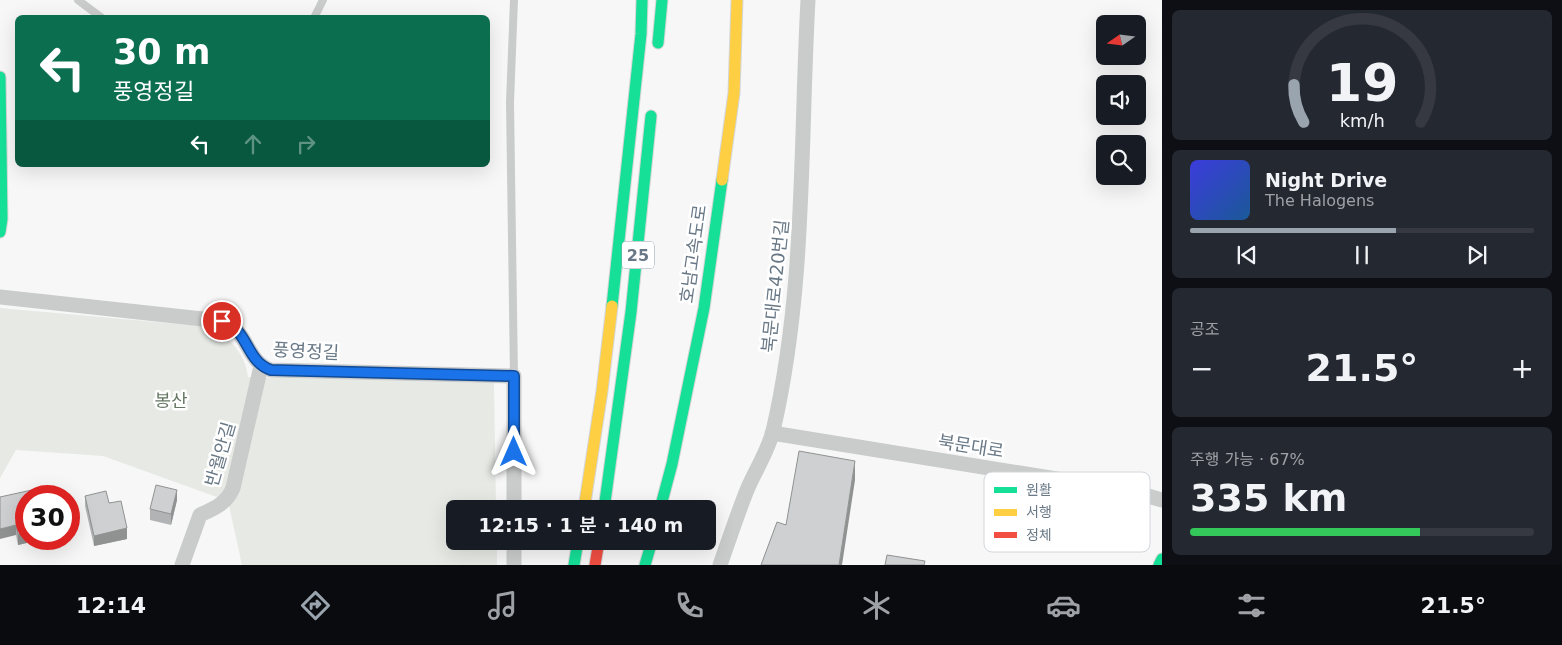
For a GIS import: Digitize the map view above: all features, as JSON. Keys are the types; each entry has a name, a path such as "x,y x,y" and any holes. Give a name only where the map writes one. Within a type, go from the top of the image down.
{"main road":[{"path":"586,500 616,271 642,0"},
{"path":"657,50 662,0"},
{"name":"호남고속도로","path":"662,500 672,464 704,308 734,93 737,0"},
{"path":"734,93 747,0"},
{"path":"0,77 2,219 0,232"},
{"name":"25","path":"605,500 619,416 652,109"},
{"path":"574,565 576,550"},
{"path":"595,565 598,550"},
{"path":"645,565 649,550"},
{"path":"1159,565 1162,559"}],"street":[{"name":"북문대로420번길","path":"720,565 747,491 772,433 785,369 798,266 808,0"},
{"name":"풍영정길","path":"0,297 222,321 231,324 238,331 255,359 262,366 271,370 514,376"},
{"name":"반월안길","path":"182,565 200,515 224,502 230,496 262,366"},
{"path":"514,376 514,500"},
{"name":"북문대로","path":"772,433 1013,472"},
{"path":"514,550 514,565"}],"lane":[{"path":"78,0 98,15"},
{"path":"316,15 323,0"},
{"path":"514,0 510,102 514,376"}],"green space":[{"name":"봉산","path":"0,308 212,327 236,348 244,361 248,377 494,383 496,500 446,500 446,550 497,550 497,565 242,565 228,501 103,456 16,450 0,478"}],"building":[{"path":"799,451 855,461 839,565 761,565 777,522 786,525"},
{"path":"156,485 177,490 171,514 150,509"},
{"path":"106,491 109,503 121,501 127,528 94,536 85,496"},
{"path":"15,494 15,525 0,529 0,497"},
{"path":"887,555 925,561 924,565 885,565"}],"traffic: fast":[{"path":"612,306 641,34 642,0"},
{"path":"658,43 662,0"},
{"path":"0,77 2,219 0,232"},
{"path":"605,500 631,312 651,116"},
{"path":"662,500 672,464 704,308 722,180"},
{"path":"574,565 576,550"},
{"path":"645,565 649,550"},
{"path":"1159,565 1162,559"}],"traffic: slow":[{"path":"722,180 734,93 737,0"},
{"path":"585,500 602,391 612,306"}],"traffic: jam":[{"path":"595,565 598,550"}],"route":[{"path":"222,321 231,324 238,331 255,359 262,366 271,370 514,376 514,452"}]}
